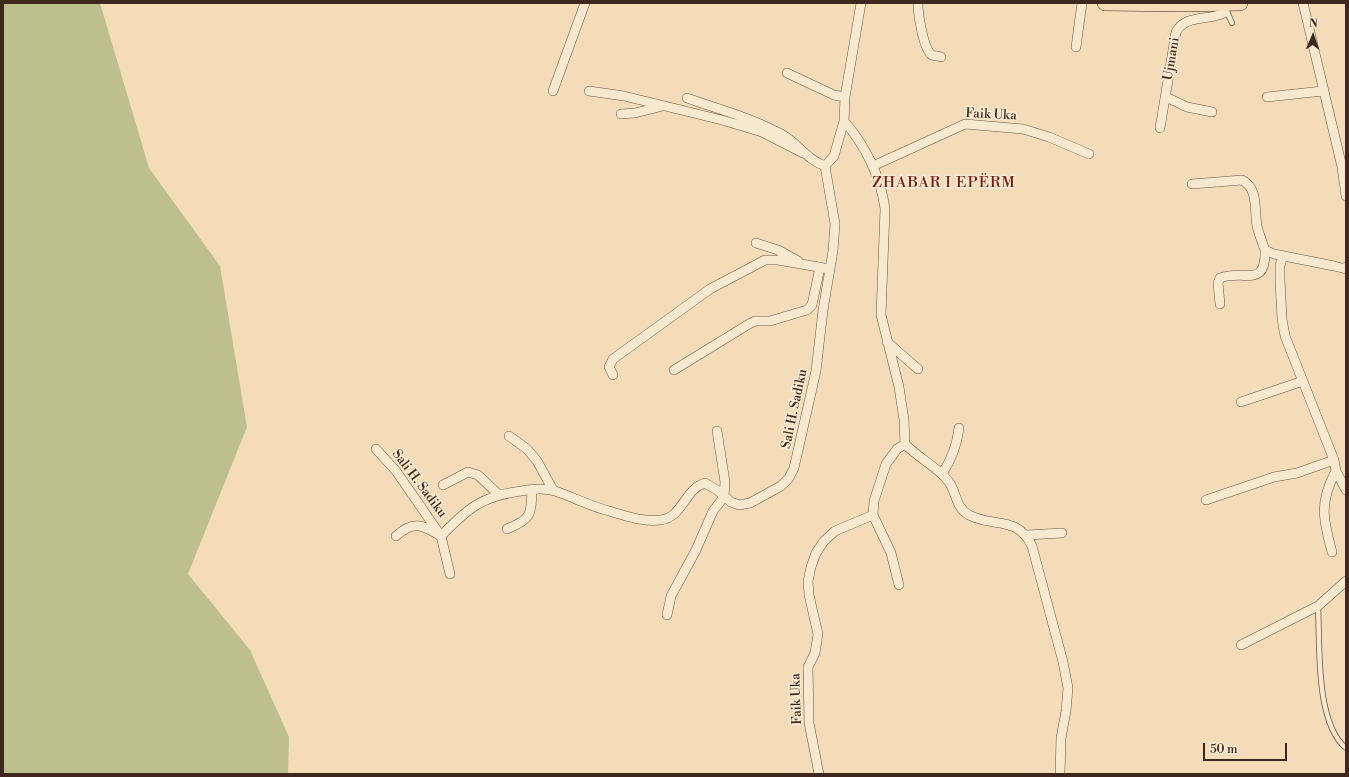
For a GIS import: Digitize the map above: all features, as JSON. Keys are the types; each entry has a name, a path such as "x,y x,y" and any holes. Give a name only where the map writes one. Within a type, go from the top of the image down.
{"main road":[{"path":"1105,3 1231,5"}],"street":[{"path":"553,91 585,3"},
{"path":"589,91 624,96 708,116 762,132 825,166 834,156 844,121 846,97 861,3"},
{"path":"918,3 918,14 928,50 932,55 941,57"},
{"path":"1076,47 1082,3"},
{"path":"1303,3 1342,167 1346,196"},
{"name":"Ujmani","path":"1160,128 1176,32 1179,27 1188,21 1218,16 1231,5"},
{"path":"787,73 834,95 846,97"},
{"path":"1267,97 1323,91"},
{"name":"Ujmani","path":"1166,97 1186,107 1212,112"},
{"path":"687,98 769,128 797,144 803,153"},
{"path":"620,114 635,113 663,106"},
{"path":"844,121 873,166 884,197 885,209 881,315 904,420 905,444 914,455 942,474 950,483 961,509 970,516 1017,528 1027,535 1032,546 1067,681 1068,699 1061,738 1060,774"},
{"name":"Faik Uka","path":"873,166 965,124 1023,129 1049,137 1089,154"},
{"name":"Sali H. Sadiku","path":"441,536 462,514 482,500 498,494 532,489 553,490 588,505 631,518 652,521 662,520 672,516 680,509 697,486 705,483 712,486 731,502 739,505 750,502 781,486 789,478 794,468 816,371 835,224 825,166"},
{"path":"1192,184 1242,180 1246,182 1253,193 1257,224 1265,250 1264,269 1260,273 1253,275 1233,274 1220,278 1218,283 1220,304"},
{"path":"756,244 794,258 801,263"},
{"path":"1265,250 1283,256 1346,269"},
{"path":"1283,256 1280,265 1282,319 1287,344 1334,460 1336,471 1346,490"},
{"path":"614,375 610,367 613,359 710,289 765,260 771,259 801,263 830,269"},
{"path":"674,370 749,324 755,322 770,322 807,310 812,305 820,267"},
{"path":"887,342 918,369"},
{"path":"1241,402 1303,381"},
{"path":"942,474 952,459 957,444 959,428"},
{"path":"668,615 671,596 696,550 713,511 724,497 725,482 717,431"},
{"path":"509,436 527,449 537,461 553,490"},
{"path":"899,585 891,553 873,515 874,501 886,464 896,449 905,444"},
{"name":"Sali H. Sadiku","path":"376,449 396,471 441,536 450,574"},
{"path":"1206,500 1274,477 1297,473 1334,460"},
{"path":"1332,552 1324,525 1324,500 1327,488 1336,471"},
{"name":"Sali H. Sadiku","path":"443,485 468,472 478,475 498,494"},
{"path":"507,529 521,523 531,512 532,489"},
{"name":"Faik Uka","path":"819,774 809,723 808,667 815,653 818,634 809,595 808,581 816,553 824,541 835,531 873,515"},
{"name":"Sali H. Sadiku","path":"396,536 407,526 422,526 441,536"},
{"path":"1027,535 1062,533"},
{"path":"1241,645 1318,606 1339,589 1346,580"}],"lane":[{"path":"1231,5 1232,23"},
{"path":"1318,606 1321,689 1327,717 1342,744 1346,748"}],"green space":[{"path":"3,3 100,3 149,168 220,266 247,427 188,574 250,650 289,737 288,774 3,774"}],"district":[{"name":"ZHABAR I EPËRM","path":"944,183"}]}
